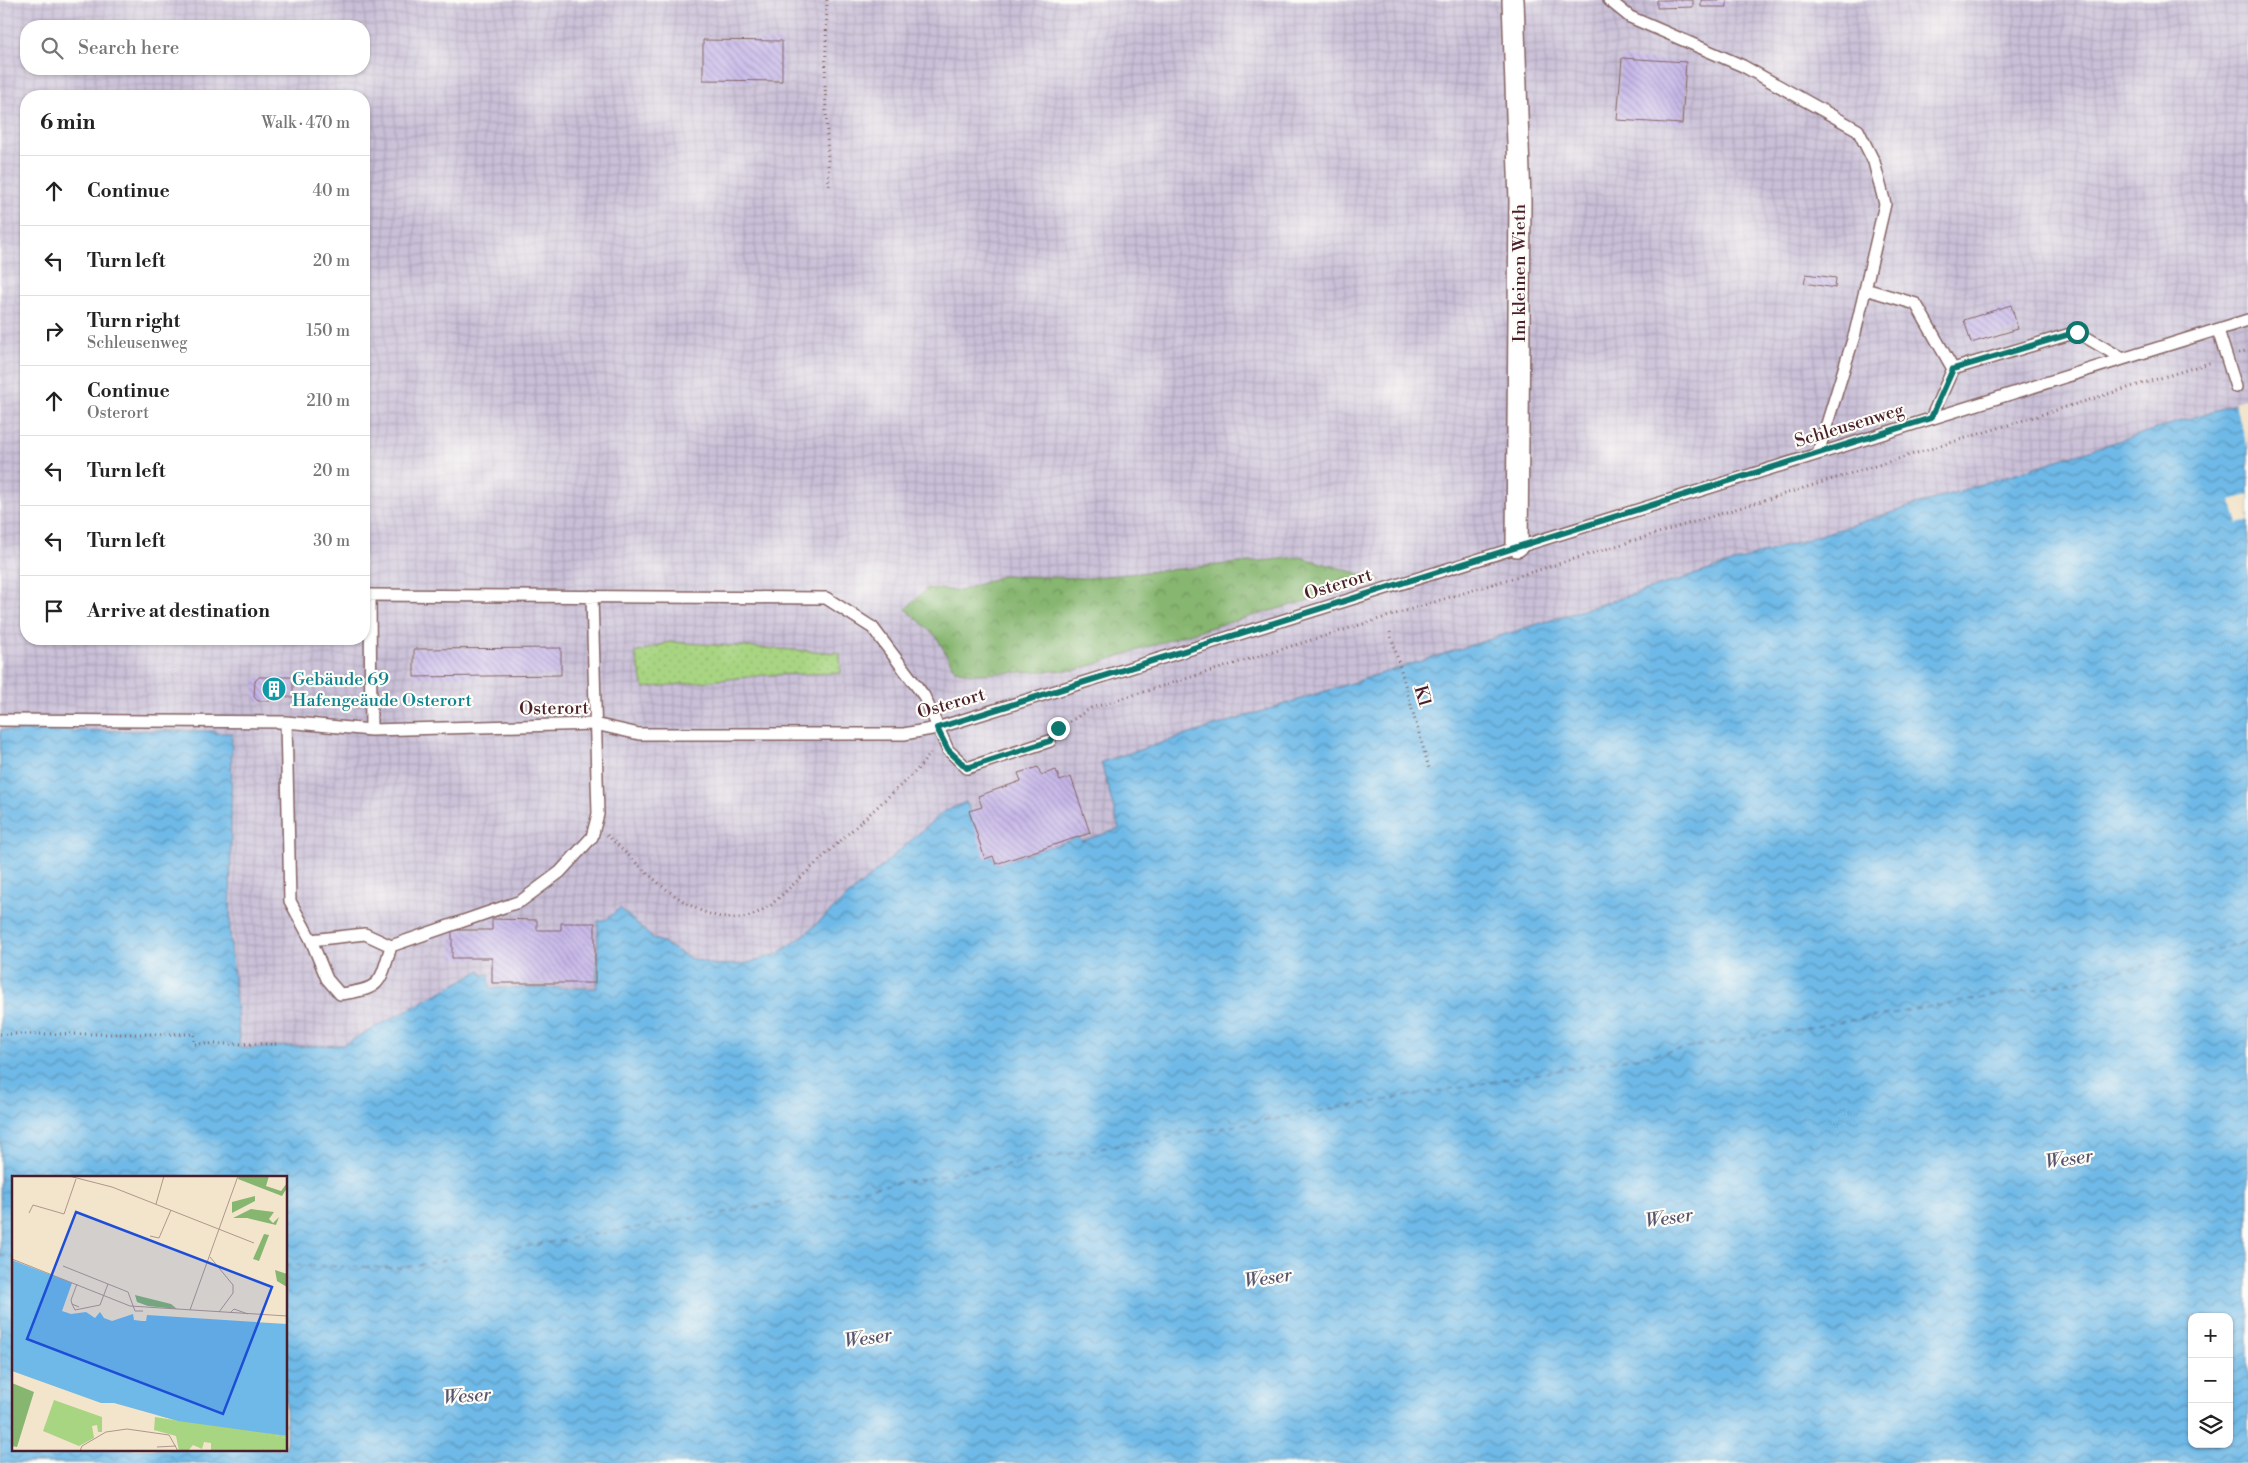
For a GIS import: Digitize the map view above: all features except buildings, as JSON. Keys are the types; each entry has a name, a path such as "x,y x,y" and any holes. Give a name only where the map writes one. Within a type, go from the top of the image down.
{"street":[{"name":"Im kleinen Wieth","path":"1513,0 1520,201 1518,546"}],"lane":[{"path":"1609,0 1630,17 1743,66 1858,130 1874,162 1885,204 1856,333 1818,453"},
{"path":"1865,289 1916,304 1953,369"},
{"name":"Schleusenweg","path":"1518,546 2248,320"},
{"path":"2218,330 2236,387"},
{"path":"1931,418 1953,369 2077,332 2123,359"},
{"name":"Osterort","path":"0,720 286,722 371,730 595,724 639,734 904,734 937,728 1518,546"},
{"path":"370,595 826,598 873,628 924,696 948,750 967,768 1050,741"},
{"path":"312,940 365,934 391,946 521,901 560,872 592,837 598,814 598,776 592,596"},
{"path":"368,645 371,730"},
{"path":"286,722 290,901 312,940 327,979 340,994 365,990 381,980 391,946"}],"path":[{"path":"826,0 824,86 829,186"},
{"path":"1050,741 1058,728 1091,708 2248,350"},
{"name":"K1","path":"1390,632 1429,768"},
{"path":"596,824 668,890 701,912 727,918 748,917 771,906 915,772 934,750 937,728"},
{"path":"0,1034 194,1034 194,1044 279,1044"}],"shaded area":[{"path":"0,0 2248,0 2248,400 1101,762 1119,829 1082,841 1079,837 996,864 985,859 965,803 943,812 804,935 778,954 744,964 716,965 690,958 650,936 620,909 607,919 598,921 597,988 490,988 489,973 483,976 480,970 343,1045 240,1048 215,731 0,730"}],"green space":[{"path":"1300,557 1382,580 1191,633 1077,670 972,674 955,670 936,636 906,609 927,588 960,591 1002,576 1087,578"},
{"path":"670,642 840,653 841,673 766,675 644,688 635,653"}],"water":[{"name":"Weser","path":"2248,400 2248,1463 0,1463 0,730 215,731 215,733 232,733 230,932 240,1048 343,1045 481,970 483,976 489,973 490,988 597,988 598,921 607,919 620,908 650,936 690,958 716,965 744,964 778,954 804,935 943,812 966,802 996,864 1079,837 1082,841 1119,829 1101,762"}],"pier":[{"path":"2248,398 2248,448 2234,402"},
{"path":"2248,495 2248,521 2238,524 2231,500"}],"ferry route":[{"path":"288,1265 399,1268 2042,988 2248,942"},
{"path":"0,1256 12,1257"}],"place":[{"name":"Gebäude 69 Hafengeäude Osterort","path":"274,689"}],"route":[{"path":"1058,728 1050,741 967,768 948,750 937,728 1931,418 1953,369 2077,332"}]}
